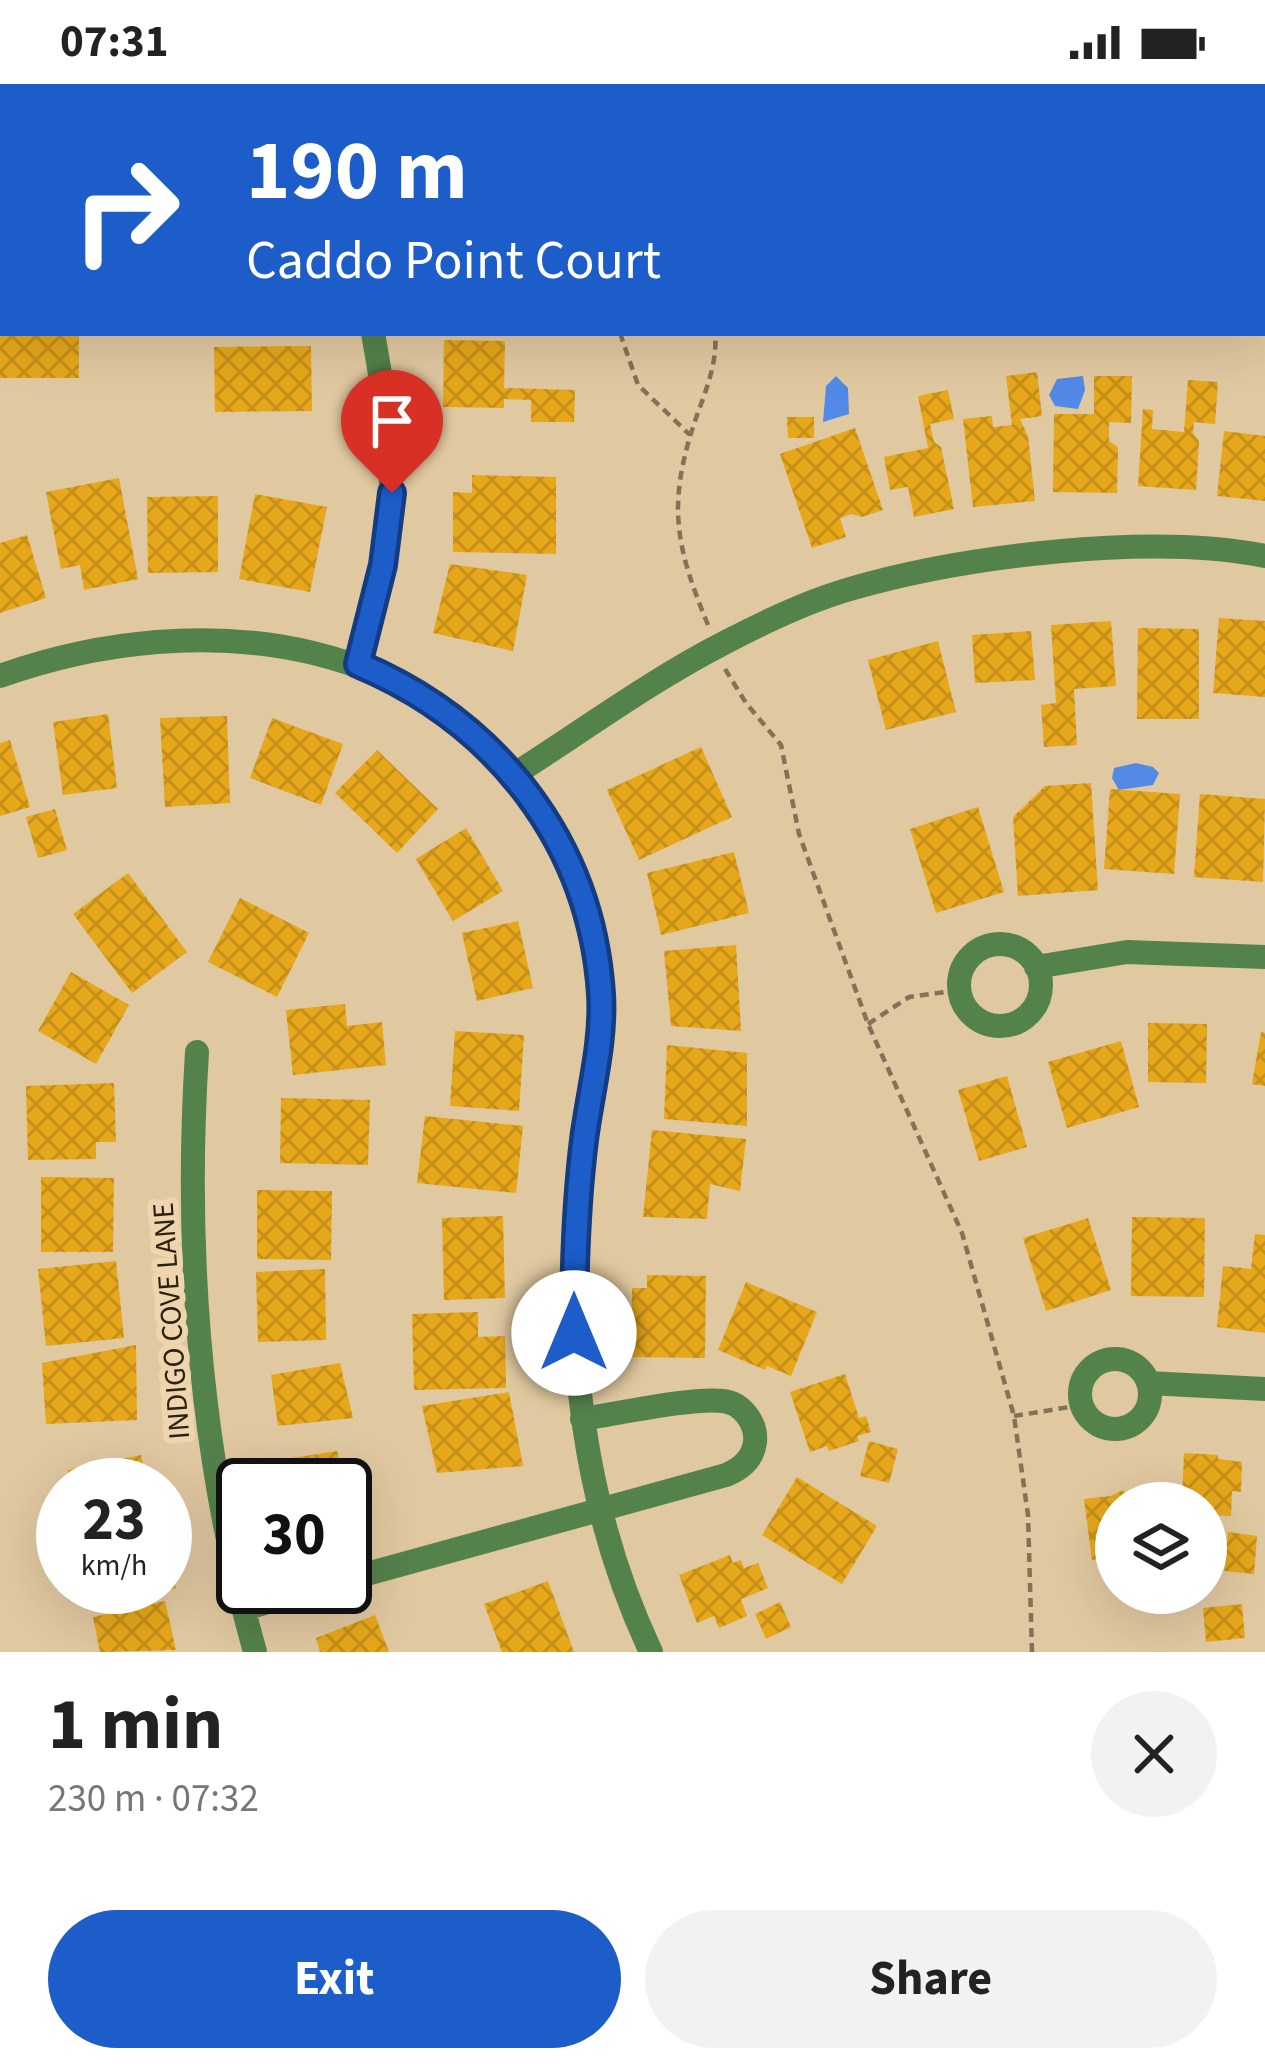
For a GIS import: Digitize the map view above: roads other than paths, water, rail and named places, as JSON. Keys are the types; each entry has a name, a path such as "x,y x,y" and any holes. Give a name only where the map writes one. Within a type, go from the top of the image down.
{"street":[{"path":"358,664 383,565 392,493 374,336"},
{"path":"515,774 717,647 846,589 960,564 1124,549 1219,547 1265,556"},
{"path":"0,676 101,650 212,641 290,645 358,664 406,685 463,726 515,774 541,812 577,881 601,994 575,1238 574,1333 583,1419 601,1508 630,1609 651,1652"},
{"path":"988,946 1016,948 1036,967 1040,992 1028,1015 1005,1026 980,1021 970,1013 959,990 966,963 988,946"},
{"path":"1036,967 1127,952 1265,957"},
{"name":"INDIGO COVE LANE","path":"197,1052 190,1165 198,1365 216,1482"},
{"path":"1148,1383 1148,1405 1125,1427 1104,1427 1082,1405 1087,1373 1115,1359 1135,1366 1148,1383 1265,1389"},
{"path":"372,1572 736,1471 752,1453 754,1430 742,1409 721,1400 583,1419"},
{"name":"INDIGO COVE LANE","path":"244,1614 256,1652"}],"water":[{"path":"836,376 848,388 849,414 823,422 826,386"},
{"path":"1083,376 1085,390 1078,409 1055,406 1049,395 1057,379"},
{"path":"1136,763 1159,773 1153,785 1119,790 1112,778 1114,768"}]}
